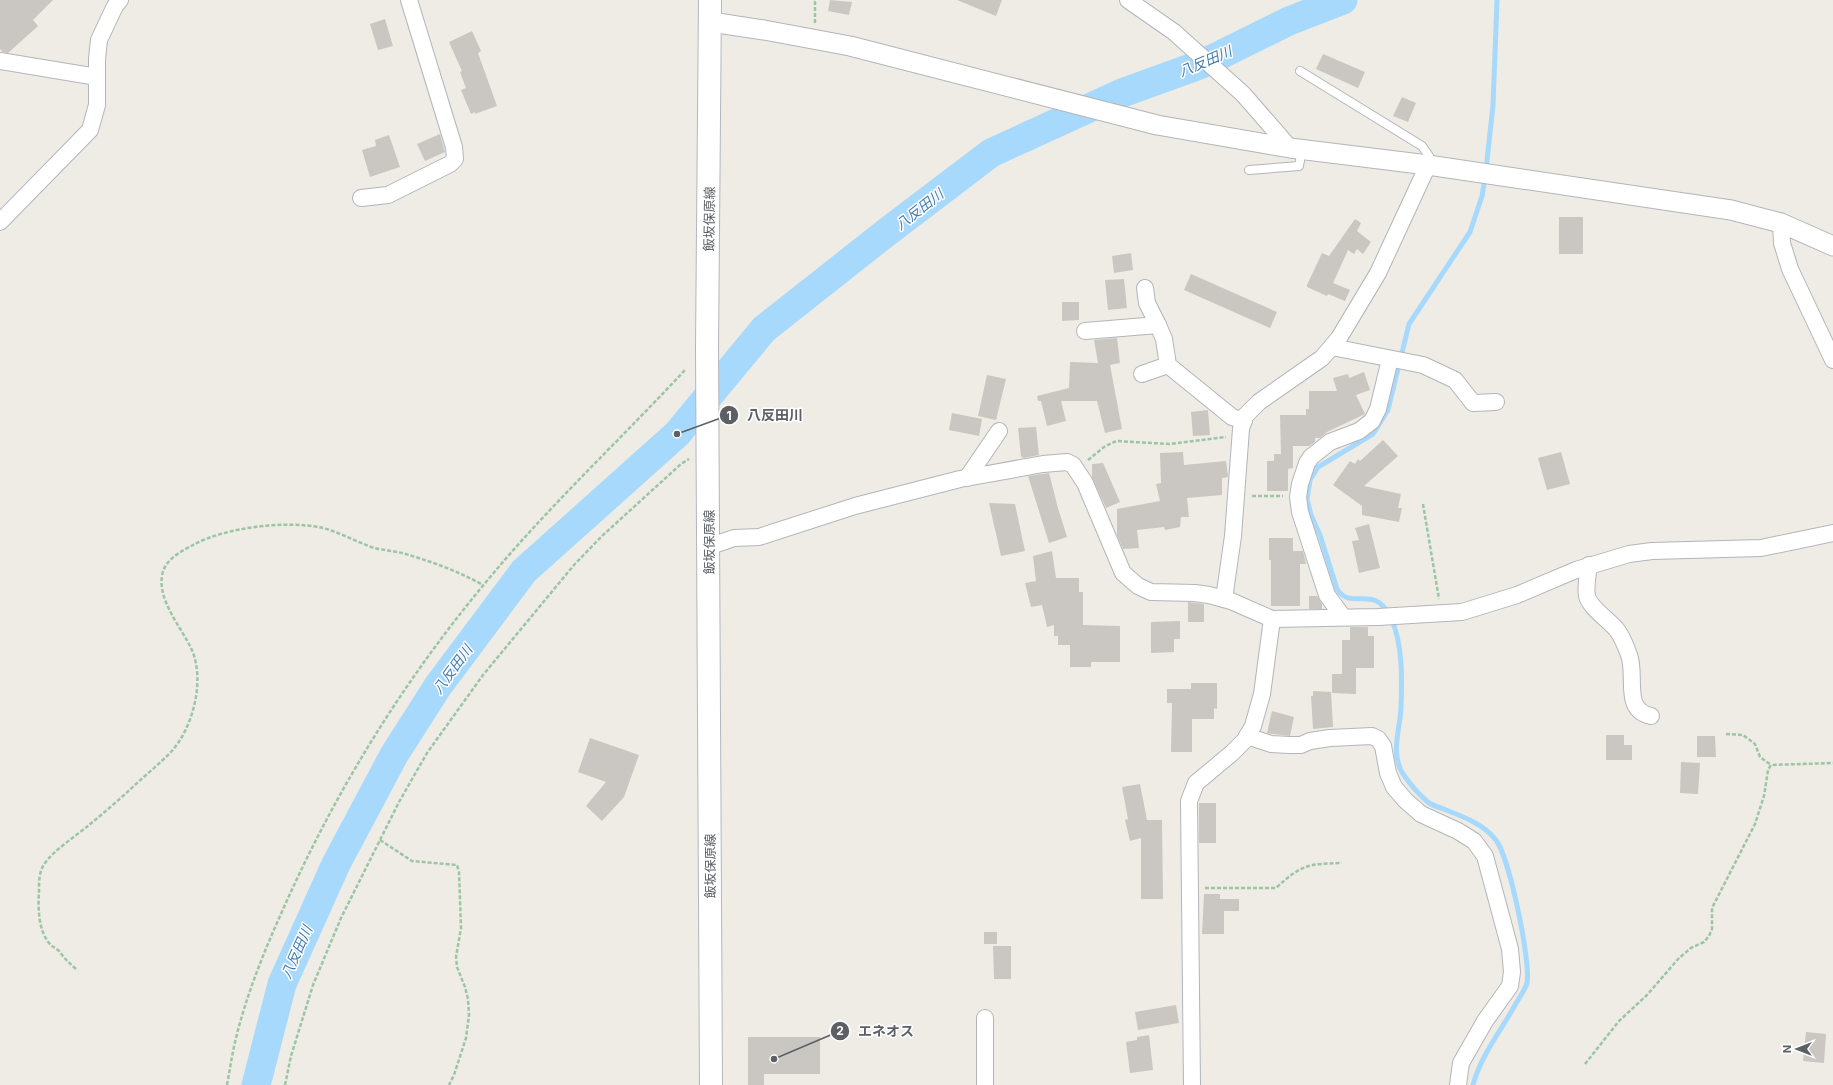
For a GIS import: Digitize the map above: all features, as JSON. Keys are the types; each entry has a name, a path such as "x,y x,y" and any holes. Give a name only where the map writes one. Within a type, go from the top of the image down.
{"main road":[{"name":"飯坂保原線","path":"710,0 707,348 711,1085"}],"street":[{"path":"0,222 90,130 97,105 97,59 99,40 115,6 120,0"},
{"path":"361,198 388,195 450,164 454,159 454,146 409,0"},
{"path":"1128,0 1174,32 1243,94 1296,149"},
{"path":"711,22 850,46 1027,93 1157,125 1296,149 1428,165 1731,210 1781,223 1833,246"},
{"path":"0,61 97,77"},
{"path":"1224,599 1233,536 1240,437 1245,416 1259,402 1322,358 1339,338 1378,273 1428,165"},
{"path":"1781,223 1782,243 1790,269 1833,360"},
{"path":"1145,288 1148,303 1164,339 1168,365 1232,417 1244,421"},
{"path":"1085,331 1158,325"},
{"path":"1332,347 1423,364 1455,380 1473,403 1496,402"},
{"path":"1343,617 1327,595 1300,512 1298,497 1300,484 1311,457 1330,442 1359,431 1372,421 1398,360"},
{"path":"1142,374 1168,365"},
{"path":"967,478 1000,431"},
{"path":"708,547 734,538 759,537 855,506 967,478 1049,463 1067,462 1072,465 1084,483 1123,573 1129,580 1151,592 1195,593 1224,599 1272,619 1406,616 1462,612 1517,595 1589,565 1629,554 1652,550 1761,548 1833,533"},
{"path":"1589,565 1586,590 1588,601 1617,630 1624,640 1631,660 1633,698 1637,710 1643,715 1651,716"},
{"path":"1192,1085 1189,801 1196,783 1232,753 1247,736 1258,712 1262,694 1272,619"},
{"path":"1247,736 1271,744 1289,745 1301,745 1310,741 1330,738 1372,736 1378,739 1383,746 1388,773 1394,787 1405,800 1421,814 1458,831 1474,841 1485,856 1510,949 1512,972 1510,986 1485,1021 1461,1063 1458,1085"},
{"path":"985,1018 985,1085"}],"lane":[{"path":"1300,71 1422,146 1429,156 1428,165"},
{"path":"1249,170 1299,166 1296,149"}],"path":[{"path":"811,0 816,1 815,40"},
{"path":"227,1085 236,1039 246,1001 272,932 304,861 375,734 403,690 483,586 577,482 685,370"},
{"path":"1076,470 1104,447 1116,441 1169,444 1216,437 1240,437"},
{"path":"285,1085 291,1056 313,985 341,918 398,802 427,753 482,675 574,565 602,536 681,464 708,445"},
{"path":"1235,495 1298,497"},
{"path":"1423,504 1441,613"},
{"path":"76,968 67,962 51,945 44,931 38,904 40,873 45,863 56,852 95,821 170,752 185,732 196,698 197,670 192,651 170,609 161,585 164,570 174,557 206,538 232,531 264,526 322,528 374,548 418,557 451,570 483,586"},
{"path":"1726,734 1743,735 1755,744 1760,757 1771,765 1833,763"},
{"path":"1585,1064 1619,1021 1647,995 1678,958 1691,948 1704,942 1709,936 1712,929 1712,908 1755,824 1764,796 1768,770 1771,765"},
{"path":"380,840 412,861 458,865 461,928 456,957 457,967 466,987 469,1015 466,1038 454,1075 449,1085"},
{"path":"1191,888 1276,888 1294,871 1314,863 1342,863"}],"building":[{"path":"0,0 53,0 33,20 38,26 8,53 3,52 0,49"},
{"path":"830,0 852,2 849,15 828,11"},
{"path":"957,0 1002,0 996,16"},
{"path":"385,19 393,46 378,50 370,24"},
{"path":"472,31 481,51 478,53 497,106 475,114 475,112 471,114 461,90 466,88 460,72 462,71 449,42"},
{"path":"1323,54 1365,72 1358,88 1316,69"},
{"path":"1402,97 1416,103 1408,122 1393,116"},
{"path":"440,134 445,152 425,161 417,144"},
{"path":"389,135 400,167 370,177 362,150 376,146 375,140"},
{"path":"1559,217 1583,217 1583,254 1559,254"},
{"path":"1355,219 1361,223 1357,231 1371,242 1363,254 1357,249 1354,254 1348,250 1333,283 1350,290 1345,301 1328,294 1327,296 1307,287 1322,253 1329,256"},
{"path":"1131,253 1133,270 1114,273 1112,256"},
{"path":"1191,274 1277,312 1270,328 1184,290"},
{"path":"1124,279 1127,308 1108,310 1105,280"},
{"path":"1062,302 1079,302 1079,320 1062,321"},
{"path":"1117,338 1120,363 1110,365 1122,429 1105,433 1097,401 1061,401 1066,421 1047,426 1041,401 1038,401 1037,396 1069,388 1070,362 1098,363 1094,340"},
{"path":"1364,372 1370,390 1356,395 1365,414 1327,432 1320,438 1315,438 1315,442 1309,446 1293,446 1293,468 1288,469 1288,491 1267,491 1267,461 1274,461 1274,454 1281,454 1280,415 1306,415 1306,409 1309,409 1309,391 1337,391 1333,378 1348,374 1349,378"},
{"path":"987,375 1006,379 996,420 978,416"},
{"path":"1208,410 1210,435 1193,436 1191,412"},
{"path":"952,413 982,419 979,436 949,430"},
{"path":"1036,427 1039,455 1023,458 1021,456 1018,428"},
{"path":"1383,440 1398,456 1364,486 1401,494 1398,508 1402,508 1399,522 1362,515 1362,506 1333,485 1350,461 1355,464 1358,459 1360,461"},
{"path":"1183,452 1184,465 1226,461 1228,477 1222,478 1222,495 1187,498 1189,517 1181,517 1180,527 1165,530 1164,527 1137,530 1139,548 1123,549 1117,535 1117,509 1160,501 1156,484 1161,483 1160,453"},
{"path":"1561,452 1570,484 1547,490 1538,458"},
{"path":"1103,463 1120,502 1106,508 1092,477 1092,464"},
{"path":"1049,473 1067,537 1049,543 1028,476"},
{"path":"989,503 1015,504 1025,551 1001,556"},
{"path":"1369,524 1380,568 1359,573 1352,541 1359,540 1355,528"},
{"path":"1269,538 1293,538 1293,551 1303,551 1306,564 1300,564 1300,606 1271,606 1271,560 1269,560"},
{"path":"1052,551 1056,578 1079,578 1079,592 1083,592 1083,625 1120,626 1120,662 1091,662 1091,667 1070,667 1070,645 1058,645 1058,636 1054,636 1054,625 1047,627 1042,605 1031,607 1025,583 1036,581 1033,556"},
{"path":"1309,596 1317,596 1322,604 1322,609 1309,609"},
{"path":"1188,602 1204,604 1204,622 1188,622"},
{"path":"1180,621 1180,639 1174,639 1174,652 1151,653 1151,622"},
{"path":"1350,627 1368,627 1368,636 1374,636 1374,668 1356,668 1356,694 1332,693 1332,674 1342,674 1342,640 1350,640"},
{"path":"1191,683 1217,683 1217,709 1214,708 1214,719 1192,719 1192,752 1171,752 1172,703 1167,703 1167,689 1191,689"},
{"path":"1313,691 1331,692 1333,727 1313,729 1311,696 1313,696"},
{"path":"1272,711 1294,717 1290,736 1267,733"},
{"path":"1606,735 1624,735 1624,745 1632,745 1632,760 1606,760"},
{"path":"1697,736 1715,736 1716,757 1697,757"},
{"path":"590,738 639,755 624,797 602,821 586,806 606,782 578,772"},
{"path":"1681,762 1700,763 1698,794 1680,793"},
{"path":"1140,784 1147,820 1162,820 1163,899 1141,899 1141,838 1130,841 1125,820 1128,819 1122,787"},
{"path":"1199,803 1216,803 1216,843 1199,843"},
{"path":"1204,894 1220,894 1220,899 1239,899 1239,911 1224,911 1224,934 1202,934"},
{"path":"984,932 997,932 997,944 984,944"},
{"path":"993,946 1011,946 1011,979 994,979"},
{"path":"1176,1005 1179,1023 1138,1030 1135,1012"},
{"path":"1806,1032 1826,1034 1824,1063 1803,1061"},
{"path":"1149,1035 1153,1070 1130,1073 1126,1042 1137,1040 1137,1037"},
{"path":"748,1037 820,1037 820,1074 764,1074 764,1085 748,1085"}],"waterway":[{"name":"八反田川","path":"256,1085 282,984 336,864 394,755 438,686 524,571 677,434 764,329 887,232 991,153 1122,93 1202,64 1289,21 1343,0"},
{"path":"1486,170 1493,105 1497,0"},
{"path":"1473,1085 1486,1053 1522,994 1527,983 1526,954 1518,909 1512,886 1501,849 1495,839 1485,829 1473,822 1460,815 1429,803 1403,774 1399,766 1396,750 1401,708 1401,662 1395,628 1384,607 1378,602 1370,599 1349,598 1337,589 1320,535 1311,515 1307,499 1310,480 1318,467 1373,434 1388,410 1409,324 1470,232 1482,196 1485,178"}],"place":[{"name":"八反田川","path":"677,434"},
{"name":"エネオス","path":"774,1059"}]}
